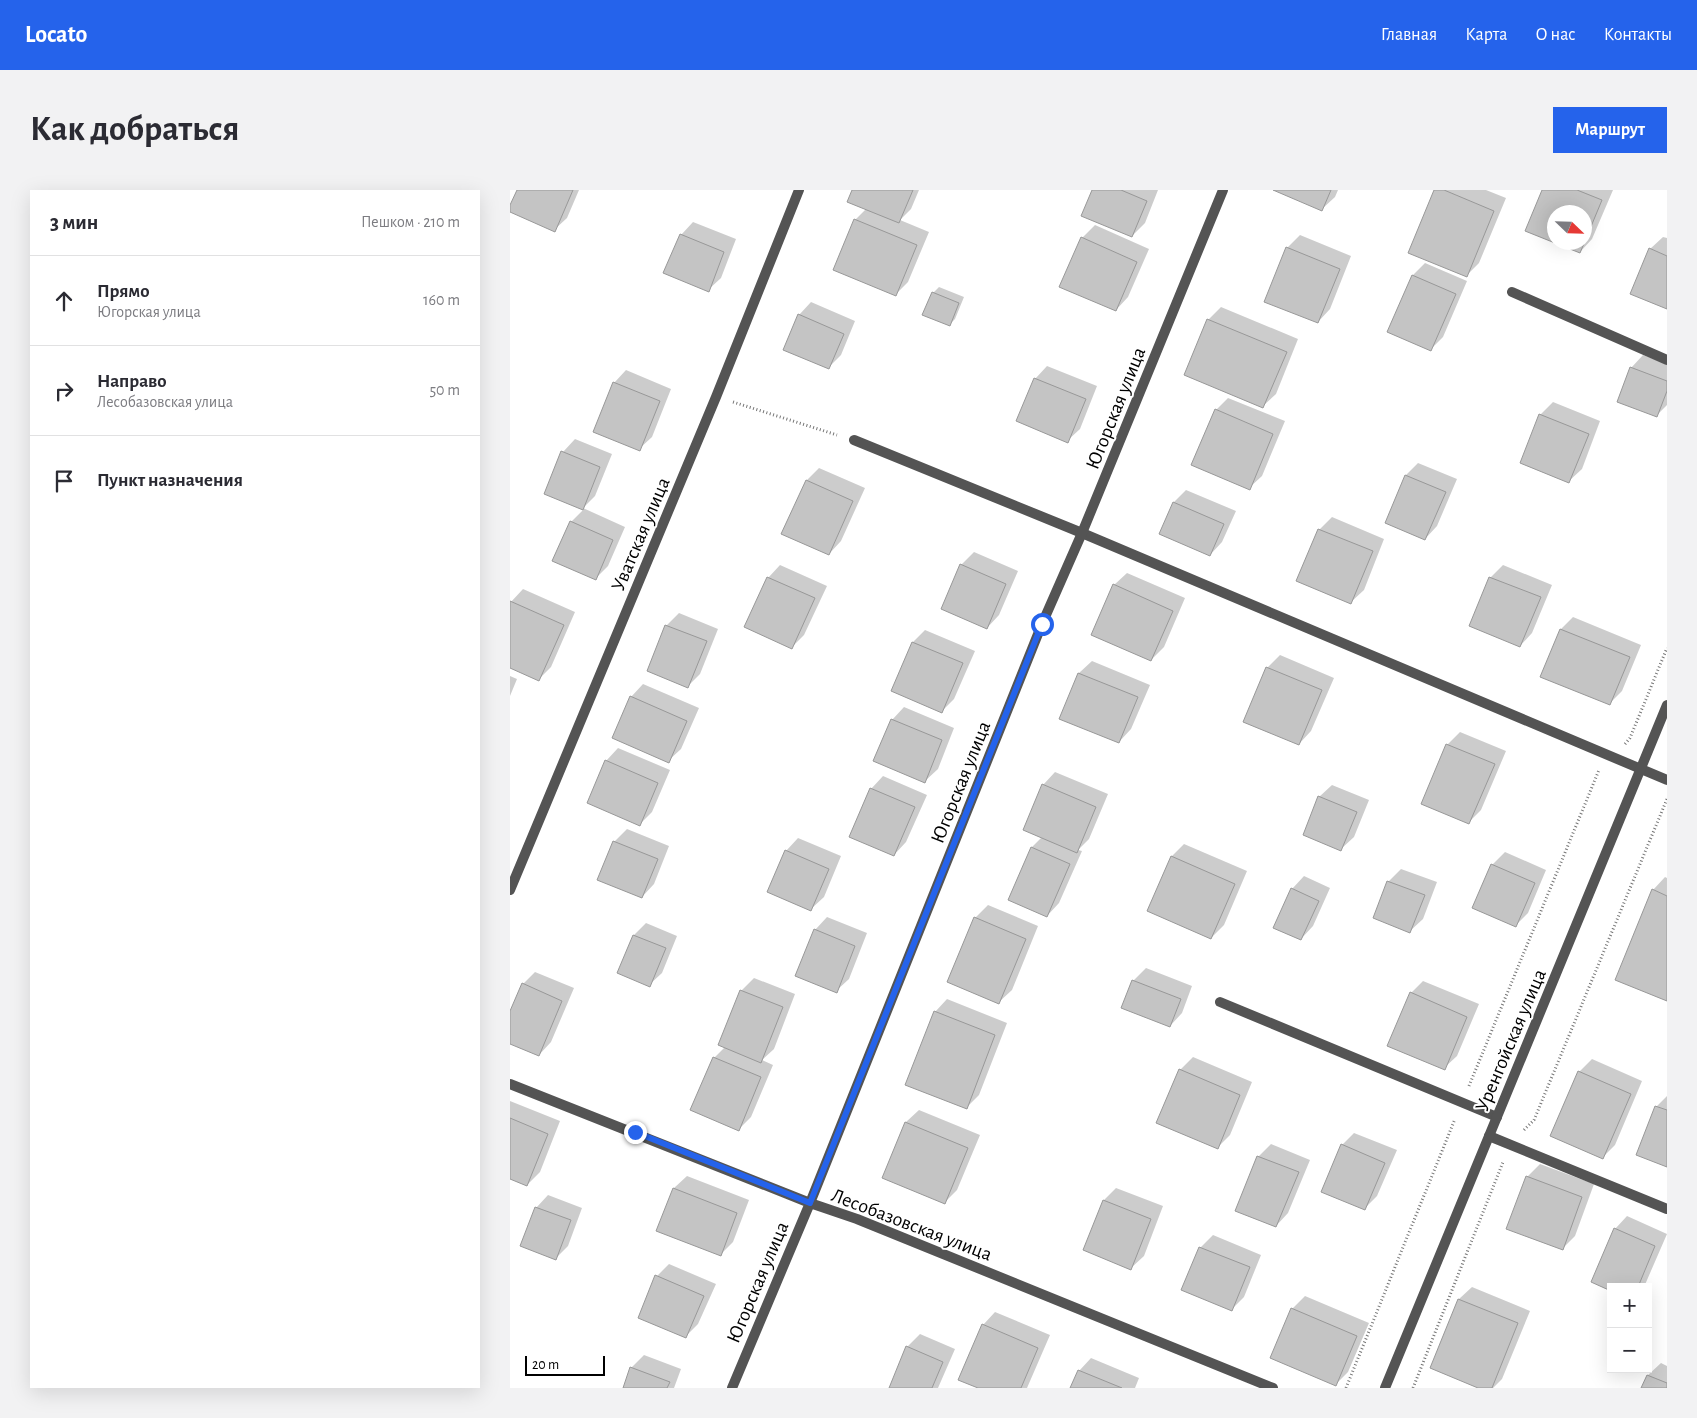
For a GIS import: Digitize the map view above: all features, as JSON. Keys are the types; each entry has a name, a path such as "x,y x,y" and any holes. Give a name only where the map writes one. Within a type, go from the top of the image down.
{"street":[{"name":"Уватская улица","path":"510,890 716,397 799,190"},
{"name":"Югорская улица","path":"732,1388 810,1203 1042,624 1082,533 1223,190"},
{"path":"1512,292 1667,360"},
{"path":"854,440 1082,533 1667,780"},
{"name":"Уренгойская улица","path":"1385,1388 1667,705"},
{"path":"1220,1002 1497,1117"},
{"name":"Лесобазовская улица","path":"510,1084 810,1203 858,1219 1273,1388"},
{"path":"1489,1136 1667,1209"}],"path":[{"path":"716,397 854,440"},
{"path":"1346,1388 1601,765 1614,759 1630,738 1667,648"},
{"path":"1413,1388 1510,1144 1534,1120 1667,799"}],"building":[{"path":"517,190 573,190 555,232 510,212 510,205"},
{"path":"852,190 913,190 899,223 847,202"},
{"path":"1092,190 1121,190 1147,201 1132,237 1081,216"},
{"path":"1273,190 1331,190 1322,211"},
{"path":"1434,190 1444,190 1494,211 1467,277 1408,253"},
{"path":"1542,190 1577,190 1602,200 1592,224 1592,205 1547,205 1547,240 1525,231"},
{"path":"854,219 917,245 896,296 833,270"},
{"path":"680,234 724,252 709,292 663,273"},
{"path":"1081,237 1137,262 1116,311 1059,287"},
{"path":"1286,247 1340,269 1318,323 1264,302"},
{"path":"1649,248 1667,256 1667,309 1630,294"},
{"path":"1412,275 1456,294 1431,351 1387,332"},
{"path":"932,292 959,303 950,326 922,315"},
{"path":"798,314 844,334 829,369 783,350"},
{"path":"1207,319 1287,352 1263,408 1184,375"},
{"path":"1630,367 1667,381 1667,391 1657,417 1617,402"},
{"path":"1034,378 1086,399 1068,443 1016,421"},
{"path":"613,382 660,401 640,451 593,432"},
{"path":"1215,409 1273,434 1250,490 1191,465"},
{"path":"1539,414 1589,434 1569,483 1520,463"},
{"path":"561,451 600,467 583,510 544,494"},
{"path":"1405,475 1446,492 1425,540 1385,523"},
{"path":"806,480 853,501 829,555 781,534"},
{"path":"1173,502 1224,524 1210,556 1159,534"},
{"path":"570,521 613,540 596,580 552,561"},
{"path":"1318,529 1373,551 1351,604 1296,581"},
{"path":"960,564 1006,584 987,629 941,609"},
{"path":"767,577 815,598 792,649 744,627"},
{"path":"1489,577 1541,597 1520,647 1469,626"},
{"path":"1113,584 1173,611 1151,661 1091,635"},
{"path":"510,601 564,625 539,681 510,668"},
{"path":"665,625 707,641 688,688 647,671"},
{"path":"1560,629 1630,657 1610,705 1540,677"},
{"path":"912,642 963,663 942,713 891,691"},
{"path":"1266,667 1322,690 1299,745 1243,722"},
{"path":"1078,673 1138,697 1119,743 1059,719"},
{"path":"630,696 687,721 669,763 612,738"},
{"path":"891,719 942,740 925,783 873,761"},
{"path":"1446,744 1495,764 1469,824 1421,804"},
{"path":"605,760 658,783 640,826 587,803"},
{"path":"1042,784 1096,807 1077,853 1023,830"},
{"path":"870,788 915,807 894,856 849,837"},
{"path":"1318,796 1357,812 1341,851 1303,835"},
{"path":"613,841 658,859 642,898 597,880"},
{"path":"1031,847 1070,864 1047,917 1008,900"},
{"path":"785,850 829,869 811,911 767,892"},
{"path":"1171,856 1235,884 1211,939 1147,911"},
{"path":"1491,864 1535,883 1516,927 1472,908"},
{"path":"1387,881 1425,895 1410,933 1373,918"},
{"path":"1291,888 1319,901 1301,940 1273,928"},
{"path":"1652,889 1667,896 1667,1001 1615,980"},
{"path":"974,917 1026,939 999,1004 947,982"},
{"path":"814,929 855,946 837,993 795,976"},
{"path":"633,935 666,948 650,987 617,973"},
{"path":"1132,980 1181,999 1170,1027 1121,1008"},
{"path":"522,983 562,1001 539,1056 510,1044 510,1011"},
{"path":"740,990 783,1007 761,1063 718,1045"},
{"path":"1410,992 1467,1017 1445,1070 1387,1046"},
{"path":"934,1011 995,1035 967,1109 905,1085"},
{"path":"713,1057 761,1077 739,1131 690,1110"},
{"path":"1179,1069 1240,1095 1218,1149 1156,1123"},
{"path":"1578,1071 1631,1094 1603,1159 1550,1136"},
{"path":"1655,1106 1667,1110 1667,1167 1636,1155"},
{"path":"510,1118 548,1134 527,1186 510,1179"},
{"path":"905,1122 968,1148 945,1204 882,1178"},
{"path":"1341,1144 1385,1163 1365,1210 1321,1192"},
{"path":"1257,1156 1299,1172 1276,1227 1235,1211"},
{"path":"1526,1176 1582,1197 1563,1250 1506,1229"},
{"path":"673,1188 737,1213 721,1256 656,1231"},
{"path":"1103,1200 1151,1219 1131,1270 1083,1250"},
{"path":"535,1207 571,1220 556,1260 520,1246"},
{"path":"1614,1228 1655,1246 1640,1283 1607,1283 1607,1289 1591,1282"},
{"path":"1199,1247 1250,1267 1232,1311 1181,1290"},
{"path":"655,1275 704,1296 686,1338 638,1318"},
{"path":"1458,1299 1518,1323 1492,1388 1478,1388 1430,1368"},
{"path":"1291,1308 1357,1336 1336,1386 1270,1358"},
{"path":"982,1324 1038,1348 1021,1388 978,1388 958,1380"},
{"path":"906,1346 943,1362 932,1388 889,1388"},
{"path":"630,1367 670,1382 667,1388 623,1388"},
{"path":"1078,1370 1122,1388 1070,1388"},
{"path":"1647,1375 1667,1383 1667,1388 1641,1388"}],"route":[{"path":"635,1132 810,1203 1042,624"}]}
